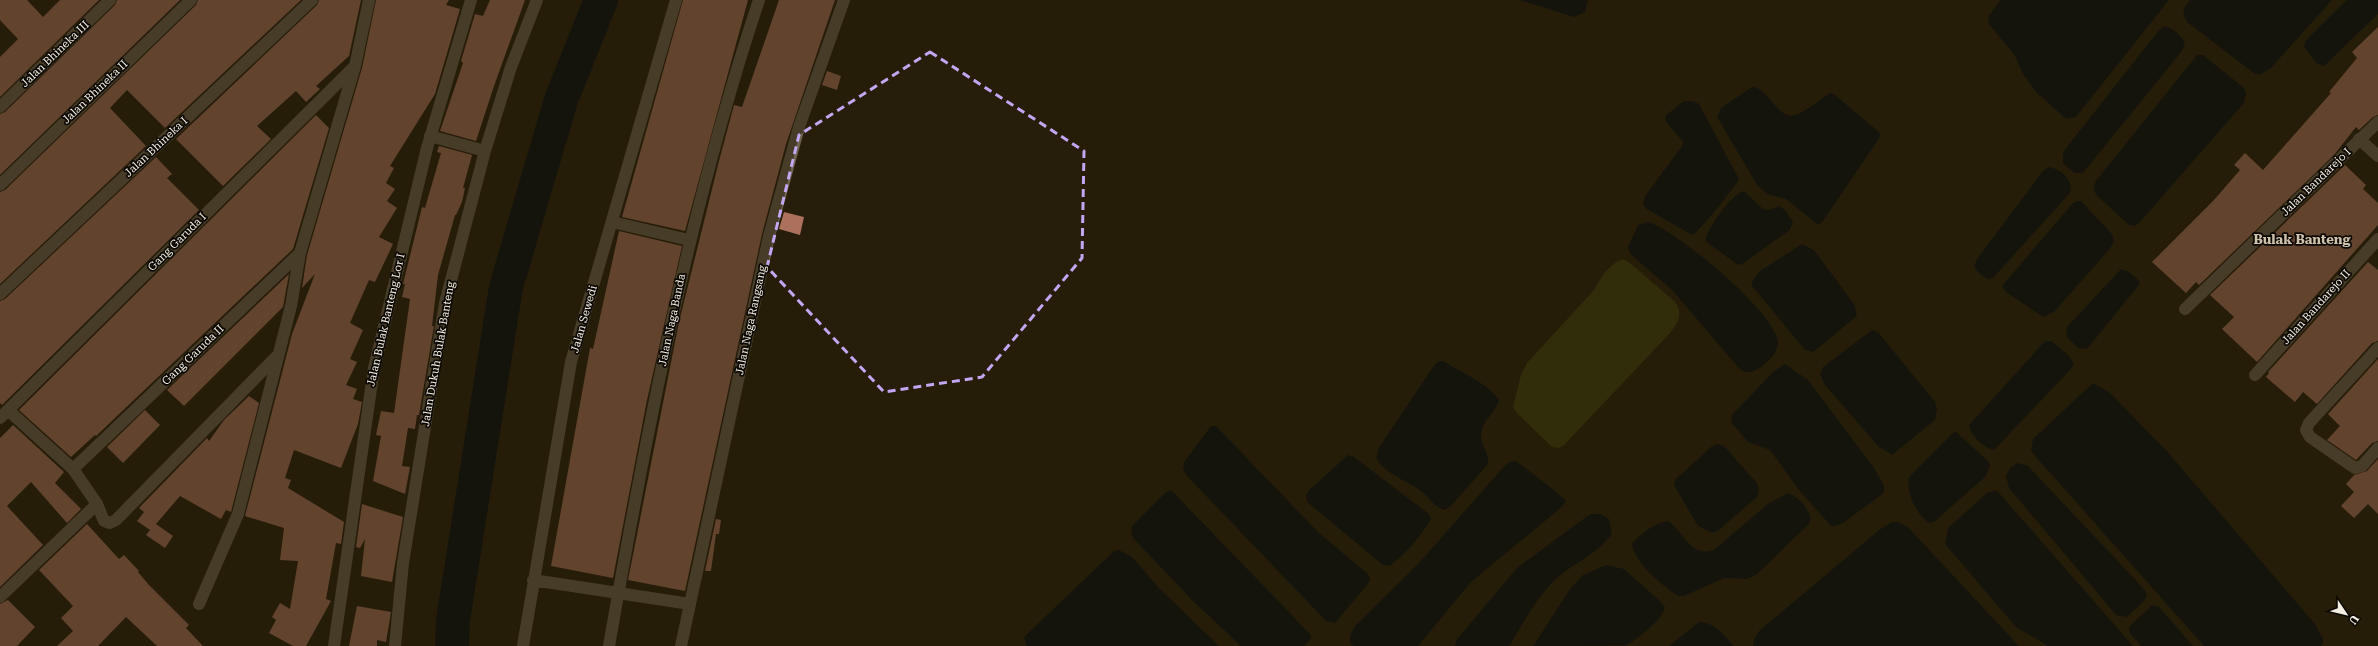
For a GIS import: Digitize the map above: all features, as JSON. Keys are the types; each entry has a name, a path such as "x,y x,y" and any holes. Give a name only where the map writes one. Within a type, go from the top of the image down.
{"street":[{"name":"Jalan Bhineka III","path":"0,107 110,0"},
{"name":"Jalan Bhineka II","path":"0,185 191,0"},
{"name":"Jalan Bhineka I","path":"0,294 312,0"},
{"path":"199,604 238,514 277,356 291,306 300,253 355,66 369,0"},
{"name":"Jalan Bulak Banteng Lor I","path":"334,646 374,368 430,136 471,0"},
{"name":"Jalan Dukuh Bulak Banteng","path":"395,646 403,563 445,303 485,151 511,67 537,0"},
{"name":"Jalan Sewedi","path":"522,646 571,362 676,0"},
{"name":"Jalan Naga Banda","path":"609,646 661,369 689,240 759,0"},
{"name":"Jalan Naga Rangsang","path":"681,646 768,236 799,127 844,0"},
{"name":"Gang Garuda I","path":"4,414 355,66"},
{"name":"Jalan Bandarejo I","path":"2185,309 2378,122"},
{"path":"430,136 485,151"},
{"path":"2359,139 2378,156"},
{"path":"612,222 689,240"},
{"name":"Jalan Bandarejo II","path":"2255,375 2378,239"},
{"name":"Gang Garuda II","path":"73,469 300,253"},
{"path":"2378,348 2309,423 2306,430 2310,437 2355,468 2362,466 2378,448"},
{"path":"4,414 73,469 97,504 104,521 110,523 116,520 277,356"},
{"path":"0,597 97,504"},
{"path":"533,580 690,604"}],"highlighted area":[{"path":"930,52 1084,151 1082,258 982,377 884,392 767,267 799,135"}],"shaded area":[{"path":"1520,0 1588,0 1585,12 1574,17"},
{"path":"2000,0 2169,0 2076,117 2066,119 2036,92 2023,74 2014,54 1988,23 1989,16"},
{"path":"2190,0 2332,0 2271,68 2261,74 2255,74 2187,22 2183,13"},
{"path":"2347,0 2378,0 2378,14 2324,66 2317,64 2304,47 2306,40"},
{"path":"2165,26 2176,32 2185,42 2182,51 2083,173 2074,173 2063,163 2063,152 2159,30"},
{"path":"2197,55 2203,55 2244,88 2246,94 2244,103 2140,222 2135,226 2129,225 2096,195 2094,189 2095,182"},
{"path":"1752,87 1759,89 1764,93 1779,110 1785,114 1791,115 1802,112 1830,93 1835,95 1880,133 1880,137 1823,221 1818,225 1786,199 1767,194 1757,185 1717,117 1721,108"},
{"path":"1684,101 1693,101 1699,104 1739,179 1724,200 1696,233 1692,235 1645,208 1643,204 1645,196 1682,146 1683,142 1666,122 1665,116"},
{"path":"2049,167 2058,170 2066,176 2071,188 2070,193 1993,278 1989,280 1976,270 1974,266 1977,259 2043,171"},
{"path":"1744,191 1763,209 1768,210 1779,206 1785,210 1793,222 1790,230 1742,264 1738,265 1705,241 1710,228 1721,212 1733,198"},
{"path":"2077,201 2081,201 2112,234 2114,241 2109,250 2054,312 2043,317 2006,292 2002,286 2072,204"},
{"path":"1648,222 1662,228 1701,256 1723,274 1761,313 1773,330 1778,343 1772,357 1759,369 1744,372 1740,369 1672,290 1630,254 1628,247 1638,225"},
{"path":"1802,244 1814,250 1854,304 1857,316 1813,352 1805,350 1752,286 1752,281 1760,271"},
{"path":"1623,259 1630,263 1675,302 1679,310 1678,321 1671,332 1564,445 1559,448 1552,447 1517,413 1513,407 1521,375 1527,363 1594,290 1604,273 1615,263"},
{"path":"2121,269 2140,282 2139,285 2087,349 2078,348 2066,336 2067,327"},
{"path":"1872,330 1878,332 1935,402 1937,409 1935,420 1892,455 1878,446 1824,384 1820,374 1823,367"},
{"path":"2045,341 2051,341 2068,355 2074,363 2071,369 1994,450 1986,447 1975,437 1969,425"},
{"path":"1439,361 1443,361 1483,384 1496,395 1499,401 1486,421 1481,434 1482,442 1488,456 1488,464 1451,506 1444,510 1437,507 1416,487 1383,468 1377,458 1378,449 1435,364"},
{"path":"1785,364 1808,380 1874,468 1884,485 1884,493 1843,523 1832,527 1799,490 1770,450 1748,442 1731,422 1732,415 1773,372"},
{"path":"2093,383 2109,392 2166,450 2315,624 2323,639 2323,644 2321,646 2204,646 2035,456 2031,450 2033,439"},
{"path":"1211,426 1216,426 1318,532 1368,574 1370,579 1368,584 1335,623 1326,621 1187,476 1183,469 1184,462"},
{"path":"1955,431 1989,462 1990,467 1985,477 1934,522 1929,523 1920,515 1913,503 1908,483 1909,477"},
{"path":"1717,444 1724,446 1757,483 1759,489 1758,496 1718,531 1712,533 1698,526 1674,485 1676,479 1711,447"},
{"path":"1348,455 1354,457 1429,514 1431,519 1412,545 1389,566 1383,565 1307,502 1306,496 1308,491"},
{"path":"1515,461 1566,501 1563,506 1471,582 1418,646 1353,646 1350,638 1355,626 1418,564 1501,470 1509,462"},
{"path":"2017,463 2028,466 2145,590 2147,595 2145,600 2127,617 2116,615 2009,488 2006,476 2010,468"},
{"path":"1171,490 1311,635 1311,639 1304,646 1241,646 1194,602 1133,538 1131,532 1132,526 1165,493"},
{"path":"1996,490 2133,646 2048,646 2016,627 1945,544 1948,528 1987,493"},
{"path":"1788,493 1796,497 1805,506 1811,518 1809,524 1756,575 1747,579 1724,578 1684,596 1678,596 1650,573 1634,552 1632,544 1639,537 1653,526 1668,521 1694,548 1700,551 1715,549 1769,503"},
{"path":"1590,514 1601,514 1609,519 1612,534 1599,548 1562,574 1548,587 1530,612 1509,646 1455,646 1457,639 1517,568"},
{"path":"1892,522 1898,522 1908,527 2019,646 1753,646 1754,640 1759,631 1879,530"},
{"path":"1119,550 1132,557 1159,588 1219,646 1027,646 1024,637 1114,551"},
{"path":"1606,565 1624,569 1660,601 1665,607 1655,623 1643,634 1626,645 1533,646 1570,589 1583,575"},
{"path":"2152,605 2159,607 2193,646 2141,646 2129,632 2129,627"},
{"path":"1699,622 1710,624 1722,633 1734,646 1669,646"}],"building":[{"path":"0,0 27,0 43,17 60,0 99,0 0,97 0,57 18,39 0,20"},
{"path":"117,0 180,0 0,175 0,114 5,112 115,5"},
{"path":"198,0 301,0 165,128 127,90 110,108 146,146 0,284 0,192 5,190 196,5"},
{"path":"319,0 361,0 349,56 316,86 320,89 306,102 296,91 257,126 271,139 223,186 176,139 317,5"},
{"path":"376,0 449,0 446,5 460,9 435,94 390,166 394,168 386,183 395,189 387,201 397,208 379,237 393,244 375,282 369,280 350,323 363,330 350,359 357,362 346,385 357,389 353,399 362,402 358,424 341,468 294,450 285,478 291,480 288,488 344,522 341,544 336,543 326,599 331,601 306,646 293,646 269,633 276,620 272,617 280,603 290,609 298,561 280,560 284,528 245,516 292,334 315,274 302,288 307,255 362,68"},
{"path":"490,0 525,0 476,141 440,131 463,63 461,61 475,14 483,16"},
{"path":"683,0 748,0 685,231 622,217"},
{"path":"779,0 835,0 786,144 762,234 685,591 628,580 679,322 719,161 734,105 742,107"},
{"path":"2378,27 2378,115 2373,117 2359,130 2356,127 2334,155 2199,285 2196,282 2186,293 2152,262 2214,200 2240,170 2234,165 2245,153 2263,170 2331,93 2329,92 2357,58 2352,52"},
{"path":"827,71 841,76 837,90 822,85"},
{"path":"316,115 329,128 293,249 96,436 95,435 71,457 19,410"},
{"path":"439,146 472,155 463,188 465,188 462,202 455,215 438,275 432,326 434,326 419,415 417,415 415,429 408,428 402,466 410,467 405,494 373,481 381,436 376,435 381,411 394,413 410,299 402,297 405,284 403,284 422,207 425,208 441,153 437,152"},
{"path":"156,157 172,174 167,178 199,210 2,405 0,403 0,301 5,299"},
{"path":"2345,165 2366,185 2363,189 2378,203 2378,225 2257,362 2222,329 2234,317 2210,295"},
{"path":"784,212 804,217 800,235 779,229"},
{"path":"619,231 682,246 647,400 613,578 551,566 590,348 593,349"},
{"path":"2368,262 2378,270 2378,341 2372,343 2317,404 2303,392 2295,402 2266,377 2269,373 2268,372"},
{"path":"289,274 283,307 184,406 167,390"},
{"path":"2378,359 2378,441 2372,443 2356,460 2327,440 2340,426 2328,414"},
{"path":"249,396 259,403 231,512 226,510 221,519 180,496 156,524 173,536 165,548 146,535 150,530 137,521 144,512 139,508 207,438 209,441 224,420"},
{"path":"145,410 160,425 123,463 107,447"},
{"path":"13,425 64,472 55,483 81,509 67,523 31,482 7,506 43,545 0,587 0,438"},
{"path":"2378,459 2378,514 2368,504 2354,518 2341,506 2354,492 2346,484 2354,475 2367,471"},
{"path":"362,504 403,517 392,582 361,576 365,539 360,548 356,547"},
{"path":"716,519 721,520 719,534 716,534 711,571 705,571"},
{"path":"87,524 119,559 124,555 139,571 138,572 149,585 189,625 186,628 203,646 157,646 126,617 98,646 57,646 73,631 61,618 73,606 39,570"},
{"path":"8,600 35,627 17,646 0,646 0,604"},
{"path":"357,606 391,612 386,642 377,640 377,646 349,646"}],"waterway":[{"path":"452,646 453,620 506,287 561,100 601,0"}],"district":[{"name":"Bulak Banteng","path":"2302,239"}]}
